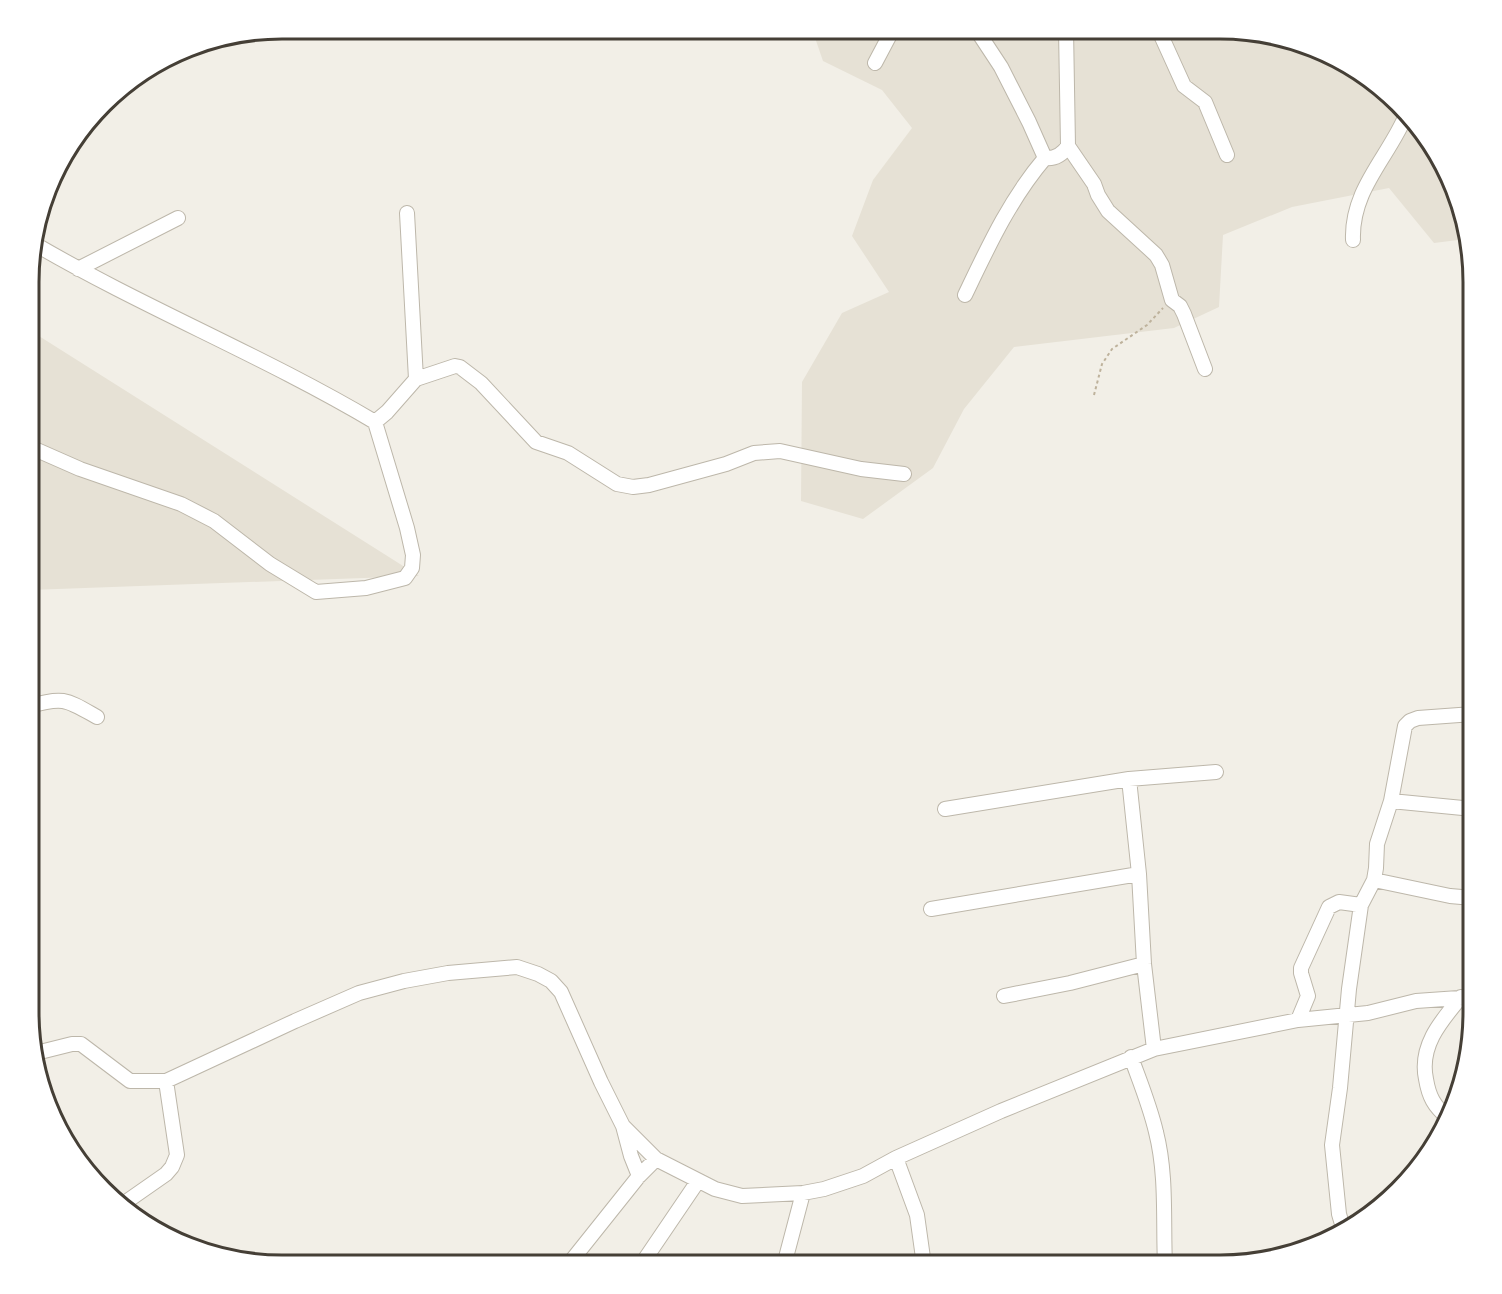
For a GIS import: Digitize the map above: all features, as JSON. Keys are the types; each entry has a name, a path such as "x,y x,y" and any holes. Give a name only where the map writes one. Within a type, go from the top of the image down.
{"street":[{"path":"875,63 888,39"},
{"path":"983,39 1001,67 1029,122 1044,158"},
{"path":"1066,39 1068,146 1094,184 1108,211 1143,242 1162,265 1172,300 1180,306 1184,314 1205,369"},
{"path":"1163,39 1186,89 1205,102 1227,154"},
{"path":"1353,240 1354,216 1365,184 1399,133 1403,122"},
{"path":"965,295 1000,223 1025,180 1044,158 1052,158 1060,154 1068,146"},
{"path":"406,213 416,379"},
{"path":"78,269 178,218"},
{"path":"39,451 80,469 190,508 214,521 298,583 316,592 366,588 405,578 412,568 413,555 407,528 375,422 345,404 78,269 41,248"},
{"path":"375,422 416,379 450,367 460,367 496,398 517,424 536,442 568,453 589,465 608,480 633,487 698,473 754,453 780,451 861,469 904,474"},
{"path":"39,703 67,700 97,717"},
{"path":"1341,1222 1332,1145 1361,905 1374,880 1377,844 1391,801 1405,726 1418,718 1463,715"},
{"path":"945,809 1129,779 1216,772"},
{"path":"1129,779 1139,874 1144,964 1154,1049"},
{"path":"1391,801 1463,808"},
{"path":"932,909 1139,874"},
{"path":"1374,880 1463,897"},
{"path":"1298,1020 1308,996 1300,973 1301,968 1329,907 1339,902 1361,905"},
{"path":"1004,996 1070,983 1144,964"},
{"path":"42,1051 81,1044 130,1081 166,1081 359,993 404,981 448,973 517,967 551,981 561,992 623,1126 639,1176"},
{"path":"623,1126 656,1159 715,1189 742,1196 803,1193 824,1189 863,1176 896,1158 1001,1111 1154,1049 1298,1020 1384,1010 1416,1001 1463,997"},
{"path":"1441,1112 1430,1100 1423,1067 1428,1043 1463,1002"},
{"path":"1131,1057 1156,1132 1165,1199 1165,1255"},
{"path":"128,1200 166,1174 177,1155 166,1081"},
{"path":"896,1158 917,1215 923,1255"},
{"path":"576,1255 639,1176 656,1159"},
{"path":"649,1255 698,1180"},
{"path":"787,1255 803,1193"}],"path":[{"path":"1094,395 1102,364 1112,349 1147,325 1172,300"}],"shaded area":[{"path":"815,39 1220,39 1252,41 1283,47 1327,64 1355,80 1380,99 1403,122 1422,147 1438,175 1455,219 1459,240 1434,243 1389,188 1292,207 1223,235 1219,307 1174,328 1014,347 964,409 933,468 863,519 801,501 802,382 842,313 889,292 852,236 873,180 912,128 882,90 823,61"},
{"path":"39,336 419,576 39,590"}]}
